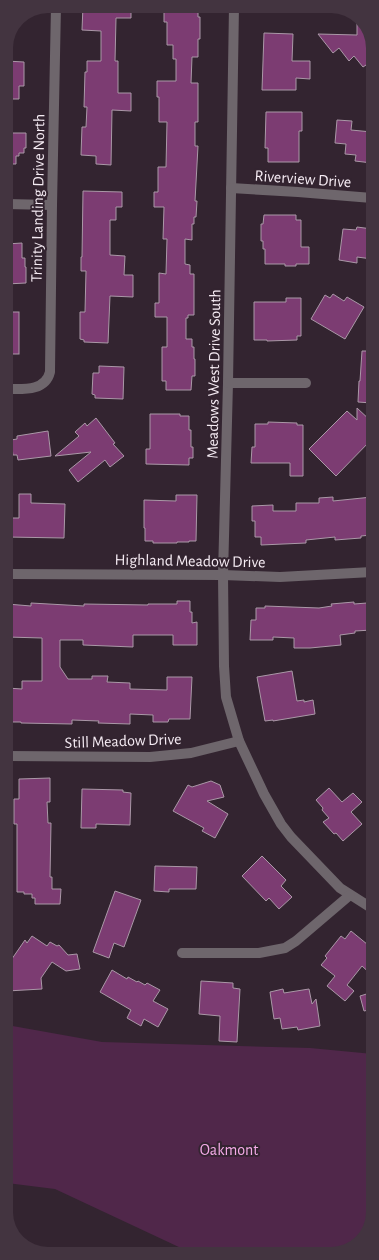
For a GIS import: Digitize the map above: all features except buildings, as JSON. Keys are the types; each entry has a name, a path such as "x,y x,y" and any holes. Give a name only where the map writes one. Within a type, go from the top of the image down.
{"street":[{"name":"Trinity Landing Drive North","path":"13,389 32,388 39,386 45,383 49,378 50,372 56,13"},
{"name":"Meadows West Drive South","path":"234,13 228,383 223,575 224,666 226,697 239,741 264,794 281,824 291,838 340,888 366,905"},
{"name":"Riverview Drive","path":"231,188 366,198"},
{"path":"13,204 52,205"},
{"path":"228,383 306,383"},
{"name":"Highland Meadow Drive","path":"13,574 223,575 280,577 366,572"},
{"name":"Still Meadow Drive","path":"13,756 150,757 191,753 239,741"},
{"path":"182,952 259,953 285,948 296,942 350,895"}],"green space":[{"name":"Oakmont","path":"13,1026 102,1042 310,1048 366,1053 366,1212 364,1223 359,1233 350,1241 340,1246 179,1247 55,1189 13,1184"}]}
